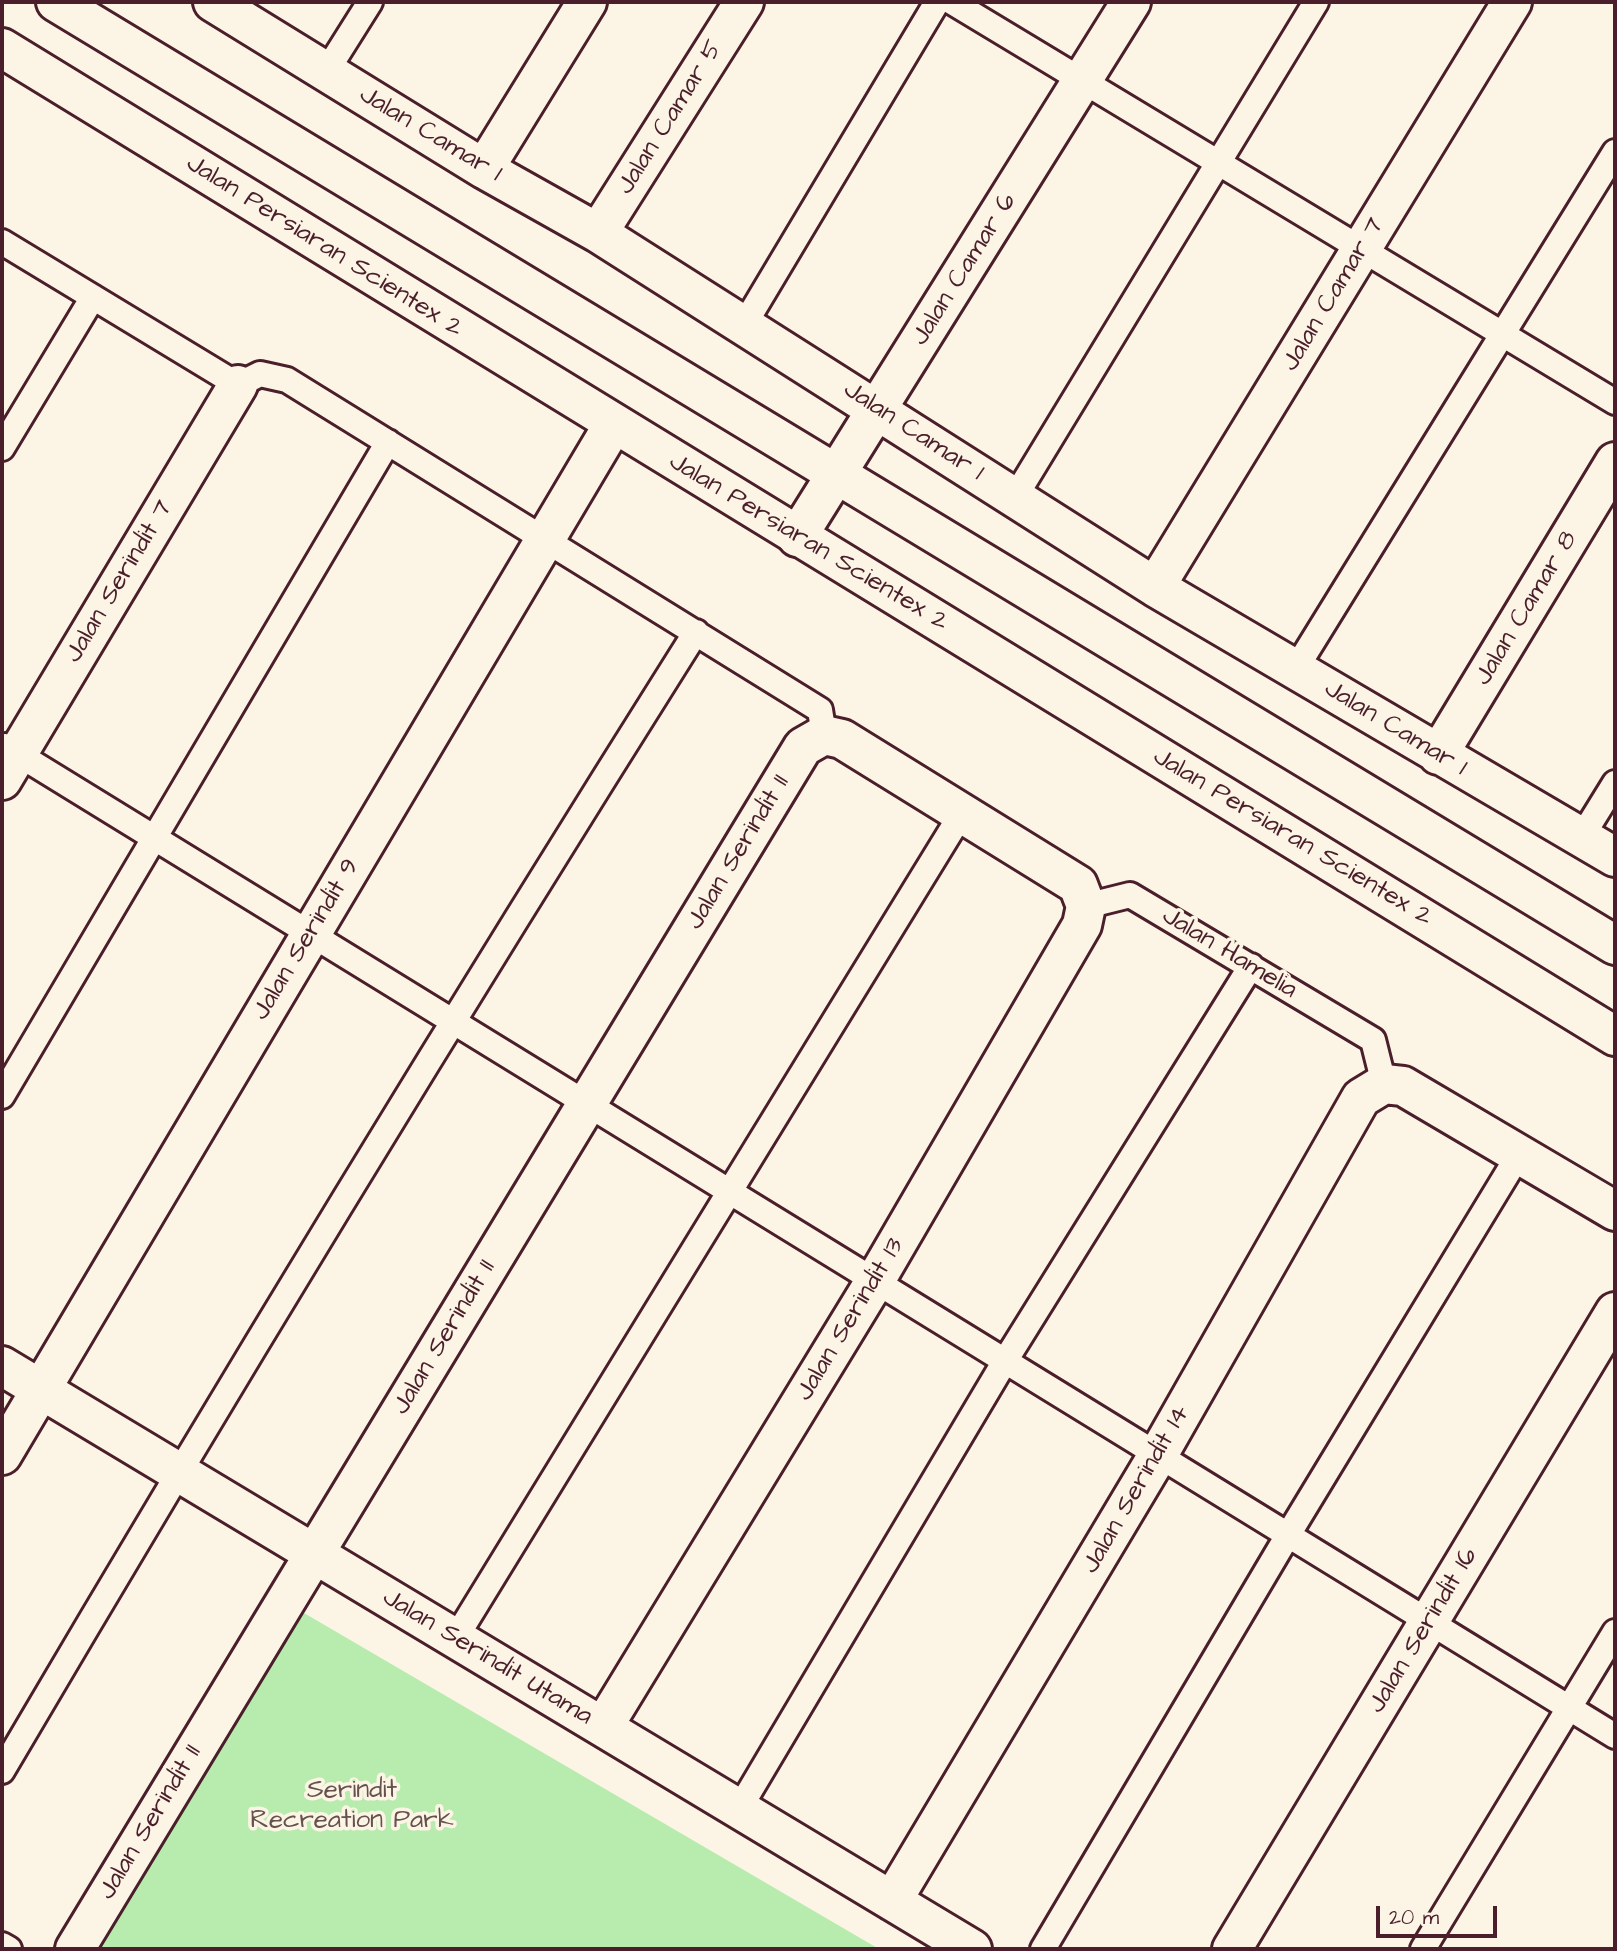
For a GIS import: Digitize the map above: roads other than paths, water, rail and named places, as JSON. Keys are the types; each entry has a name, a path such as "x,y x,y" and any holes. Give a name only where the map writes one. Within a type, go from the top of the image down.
{"street":[{"path":"56,2 1615,945"},
{"name":"Jalan Camar 1","path":"213,2 484,169 598,233 1155,587 1615,857"},
{"path":"484,169 587,2"},
{"name":"Jalan Camar 5","path":"598,233 744,2"},
{"name":"Jalan Camar 6","path":"797,537 1131,2"},
{"name":"Jalan Camar 7","path":"1155,587 1512,2"},
{"name":"Jalan Persiaran Scientex 2","path":"2,48 613,425 1615,1036"},
{"name":"Jalan Serindit 7","path":"7,759 238,385"},
{"name":"Jalan Serindit 9","path":"2,1455 613,425"},
{"name":"Jalan Camar 8","path":"1438,755 1615,463"},
{"path":"824,735 842,739 1078,885 1086,906"},
{"name":"Jalan Serindit 11","path":"75,1949 803,747 824,735"},
{"name":"Jalan Serindit 13","path":"603,1727 876,1281 1082,925 1086,906"},
{"path":"1384,1084 1404,1086 1615,1212"},
{"name":"Jalan Serindit 14","path":"892,1901 1158,1455 1361,1098 1384,1084"},
{"name":"Jalan Serindit 16","path":"1232,1949 1615,1312"},
{"name":"Jalan Serindit Utama","path":"2,1366 972,1949"}],"lane":[{"path":"326,72 370,2"},
{"path":"744,325 937,2"},
{"path":"952,2 1615,402"},
{"path":"1015,497 1316,2"},
{"path":"1295,670 1615,152"},
{"path":"2,243 238,385 260,374 287,380 820,710 824,735"},
{"path":"2,448 93,297"},
{"path":"2,1096 388,442"},
{"path":"2,1771 178,1472 452,1020 696,632"},
{"path":"7,759 154,837 1615,1736"},
{"path":"1581,838 1615,783"},
{"path":"456,1639 962,813"},
{"name":"Jalan Hamelia","path":"1086,906 1130,895 1251,966 1373,1040 1384,1084"},
{"path":"739,1809 1005,1361 1251,966"},
{"path":"1043,1949 1288,1535 1518,1156"},
{"path":"1423,1949 1615,1632"},
{"path":"2,1945 9,1949"}],"park label":[{"name":"Serindit Recreation Park","path":"352,1807"}]}
